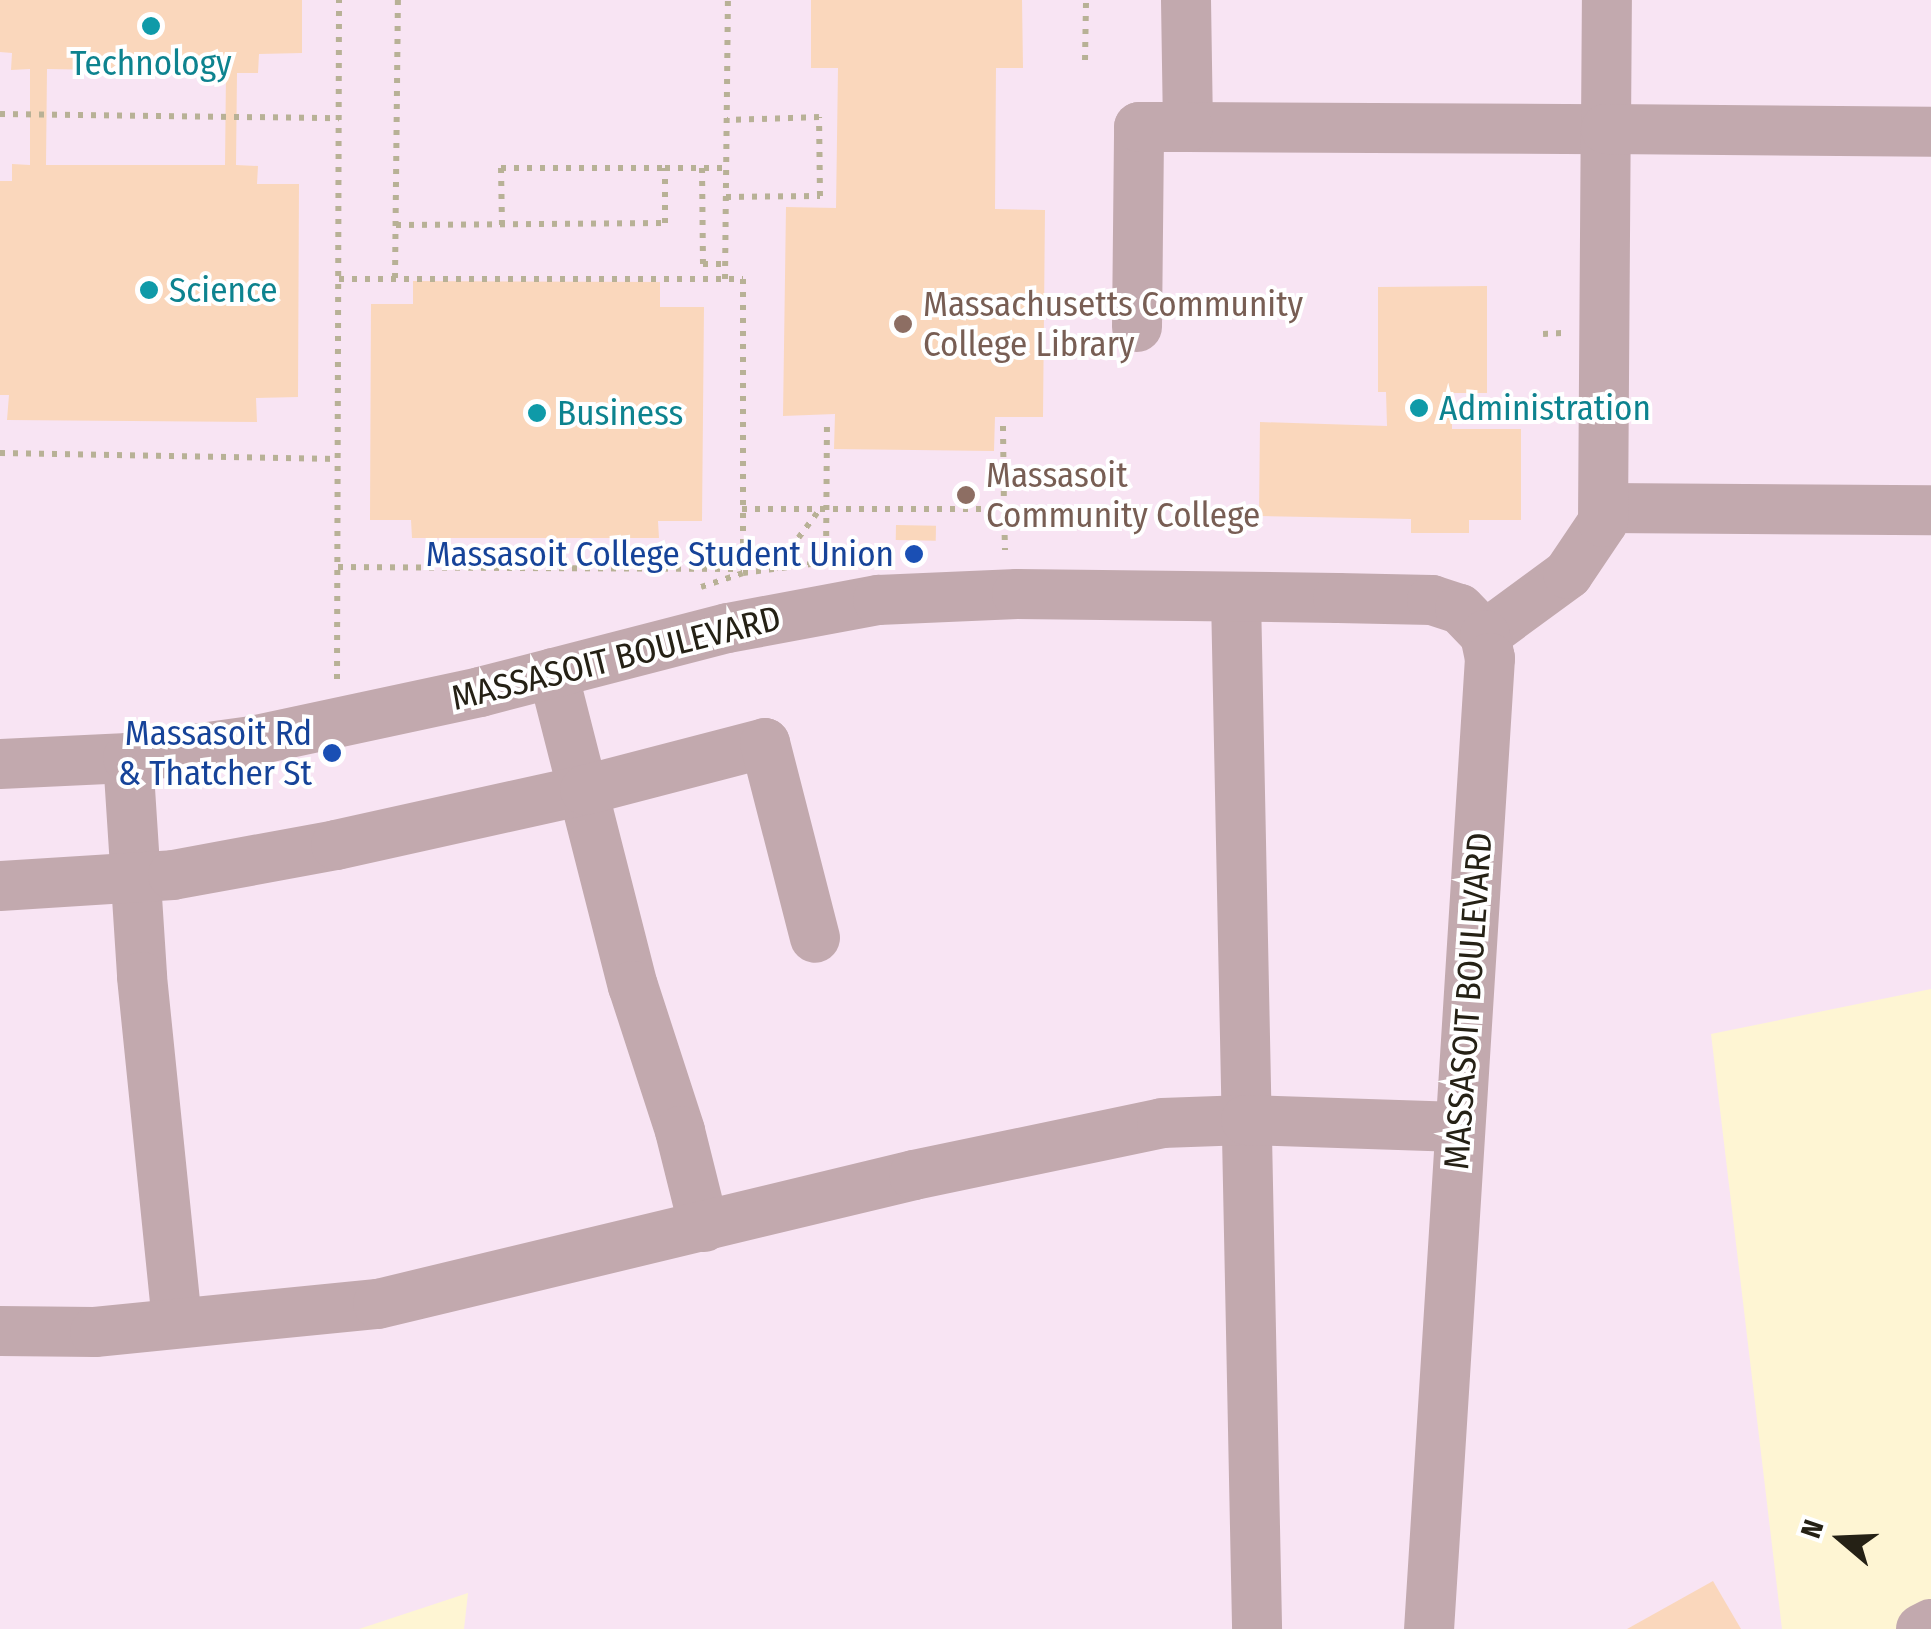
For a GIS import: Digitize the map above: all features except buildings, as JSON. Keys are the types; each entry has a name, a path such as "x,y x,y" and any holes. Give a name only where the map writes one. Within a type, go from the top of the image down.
{"street":[{"path":"1186,0 1188,127"},
{"path":"1485,635 1568,574 1592,545 1606,508 1607,0"},
{"path":"1138,327 1139,127 1931,132"},
{"path":"1606,508 1931,510"},
{"name":"MASSASOIT BOULEVARD","path":"0,764 128,758 326,727 832,606 953,596 1432,600 1460,609 1485,635 1490,658 1430,1629"},
{"path":"1236,598 1257,1629"},
{"path":"553,673 633,986 680,1131 704,1227"},
{"path":"0,886 173,874 336,845 585,790 765,744 815,938"},
{"path":"128,758 177,1322"},
{"path":"0,1331 95,1332 378,1304 1103,1132 1162,1124 1246,1120 1459,1127"},
{"path":"1921,1629 1931,1624"}],"path":[{"path":"337,689 339,0"},
{"path":"395,278 398,0"},
{"path":"725,279 728,0"},
{"path":"1085,60 1086,0"},
{"path":"0,114 339,118"},
{"path":"726,120 819,117 820,196 726,197"},
{"path":"502,225 500,168 726,168"},
{"path":"396,226 665,224 664,168"},
{"path":"702,168 703,264 725,264"},
{"path":"338,279 742,279 744,625"},
{"path":"338,567 743,571 826,562 823,509 827,421"},
{"path":"1003,423 1005,550"},
{"path":"0,453 338,459"},
{"path":"742,508 1004,509"},
{"path":"774,570 823,509"}],"shaded area":[{"name":"Massasoit Community College","path":"0,0 1931,0 1931,989 1711,1034 1782,1629 464,1629 468,1593 359,1629 0,1629"}],"place":[{"name":"Technology","path":"151,26"},
{"name":"Science","path":"149,290"},
{"name":"Massachusetts Community College Library","path":"903,324"},
{"name":"Administration","path":"1419,408"},
{"name":"Business","path":"537,413"},
{"name":"Massasoit Community College","path":"966,495"},
{"name":"Massasoit College Student Union","path":"914,554"},
{"name":"Massasoit Rd & Thatcher St","path":"332,753"}]}
